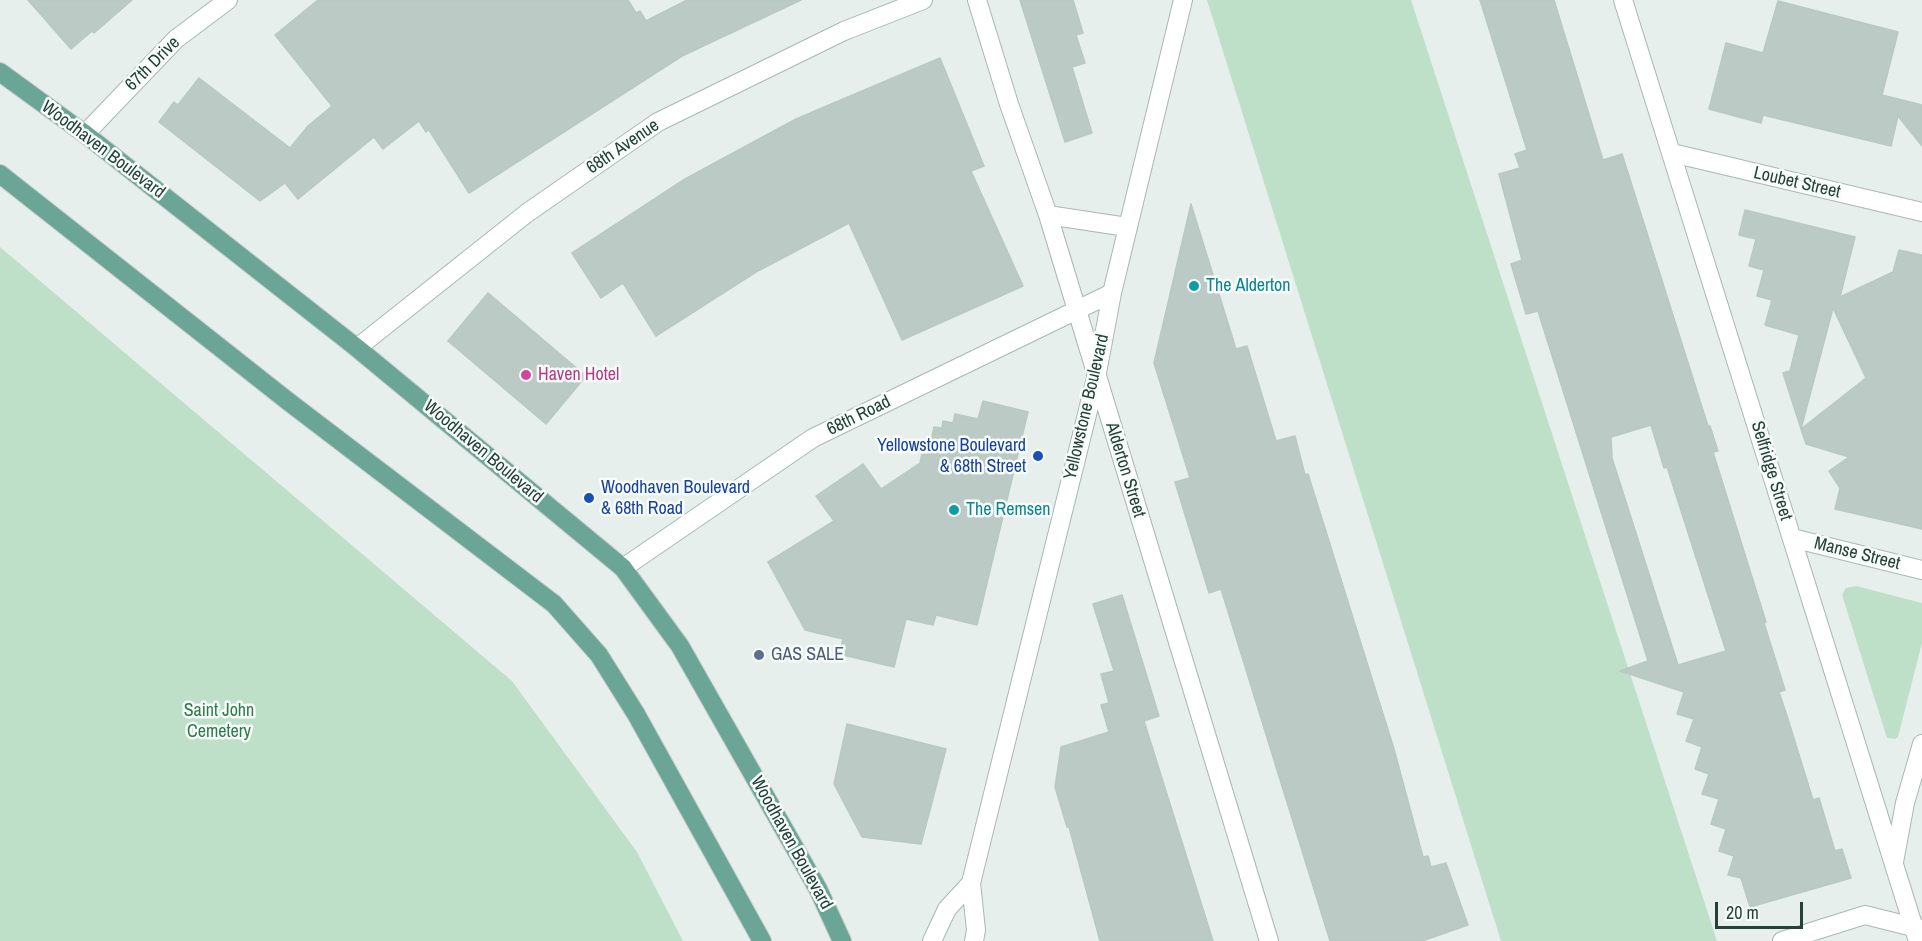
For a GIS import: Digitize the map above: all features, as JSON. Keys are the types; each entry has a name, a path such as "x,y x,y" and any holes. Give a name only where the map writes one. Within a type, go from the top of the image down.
{"main road":[{"name":"Woodhaven Boulevard","path":"0,72 85,134 357,348 623,568 680,646 818,889 842,941"},
{"path":"0,174 289,402 554,604 599,655 636,714 762,941"}],"street":[{"name":"67th Drive","path":"85,134 176,39 228,0"},
{"name":"68th Avenue","path":"357,348 527,213 658,122 844,31 923,0"},
{"name":"Alderton Street","path":"977,0 1009,104 1048,215 1269,941"},
{"name":"Yellowstone Boulevard","path":"974,941 976,930 971,883 1096,378 1127,227 1183,0"},
{"name":"Selfridge Street","path":"1623,0 1894,864 1918,933"},
{"name":"Loubet Street","path":"1671,153 1922,212"},
{"path":"1048,215 1127,227"},
{"name":"68th Road","path":"623,568 813,438 1112,293"},
{"name":"Manse Street","path":"1792,538 1922,570"},
{"path":"1894,864 1905,802 1922,744"},
{"name":"Yellowstone Boulevard","path":"932,941 947,909 971,883"},
{"path":"1782,941 1864,915 1918,933"}],"green space":[{"path":"1207,0 1411,0 1717,941 1501,941"},
{"name":"Saint John Cemetery","path":"0,247 512,681 637,852 683,941 0,941"},
{"path":"1856,586 1922,603 1922,643 1898,737 1895,739 1887,738 1842,595 1846,588"}],"building":[{"path":"28,0 132,0 94,33 92,31 71,49"},
{"path":"318,0 628,0 636,13 640,11 646,21 687,0 801,0 682,56 469,193 429,130 426,132 419,121 383,149 374,137 298,199 285,183 260,201 159,122 174,102 178,105 199,78 290,148 308,126 332,106 275,35"},
{"path":"1020,0 1073,0 1083,33 1076,35 1085,63 1072,67 1092,133 1065,142"},
{"path":"1480,0 1554,0 1603,160 1622,154 1708,426 1710,426 1718,451 1713,452 1766,622 1764,623 1785,690 1779,692 1813,800 1819,798 1835,851 1842,849 1851,878 1750,907 1741,878 1728,875 1734,856 1719,851 1726,829 1711,824 1719,799 1702,794 1709,774 1695,769 1702,747 1686,741 1694,719 1677,714 1684,692 1620,671 1648,661 1538,311 1526,314 1511,264 1522,260 1499,174 1520,168 1515,154 1527,150","holes":["1651,425 1664,468 1667,467 1726,651 1678,665 1612,458 1611,437"]},
{"path":"1778,1 1898,32 1882,95 1922,105 1922,146 1898,116 1891,146 1763,115 1761,123 1709,109 1726,43 1763,53"},
{"path":"940,58 984,166 971,171 1023,286 902,340 849,223 756,272 656,336 623,283 601,298 572,253 685,179 796,119"},
{"path":"1191,204 1236,349 1247,346 1276,441 1295,436 1305,475 1308,474 1394,749 1423,857 1428,856 1431,867 1446,863 1468,925 1422,941 1330,941 1221,589 1209,593 1175,482 1190,478 1154,363"},
{"path":"1745,210 1855,237 1840,297 1893,272 1899,250 1922,255 1922,529 1835,509 1840,488 1829,471 1849,457 1806,444 1801,429 1783,373 1790,371 1799,335 1765,325 1772,300 1757,296 1764,270 1749,266 1756,239 1739,235","holes":["1833,308 1866,378 1801,429"]},
{"path":"488,293 586,376 546,424 448,341"},
{"path":"983,401 1028,412 977,625 936,615 933,625 906,619 894,667 839,654 843,639 805,630 768,562 834,521 816,496 863,464 881,489 920,463 922,454 928,455 934,427 942,428 943,421 953,423 955,414 978,419"},
{"path":"1122,595 1159,716 1144,721 1213,941 1100,941 1069,827 1067,827 1055,787 1061,747 1109,732 1101,705 1109,703 1101,674 1114,671 1093,604"},
{"path":"847,724 946,749 921,844 862,837 834,784"}],"place":[{"name":"The Alderton","path":"1194,286"},
{"name":"Haven Hotel","path":"526,375"},
{"name":"Yellowstone Boulevard & 68th Street","path":"1038,456"},
{"name":"Woodhaven Boulevard & 68th Road","path":"589,498"},
{"name":"The Remsen","path":"954,510"},
{"name":"GAS SALE","path":"759,655"}]}
